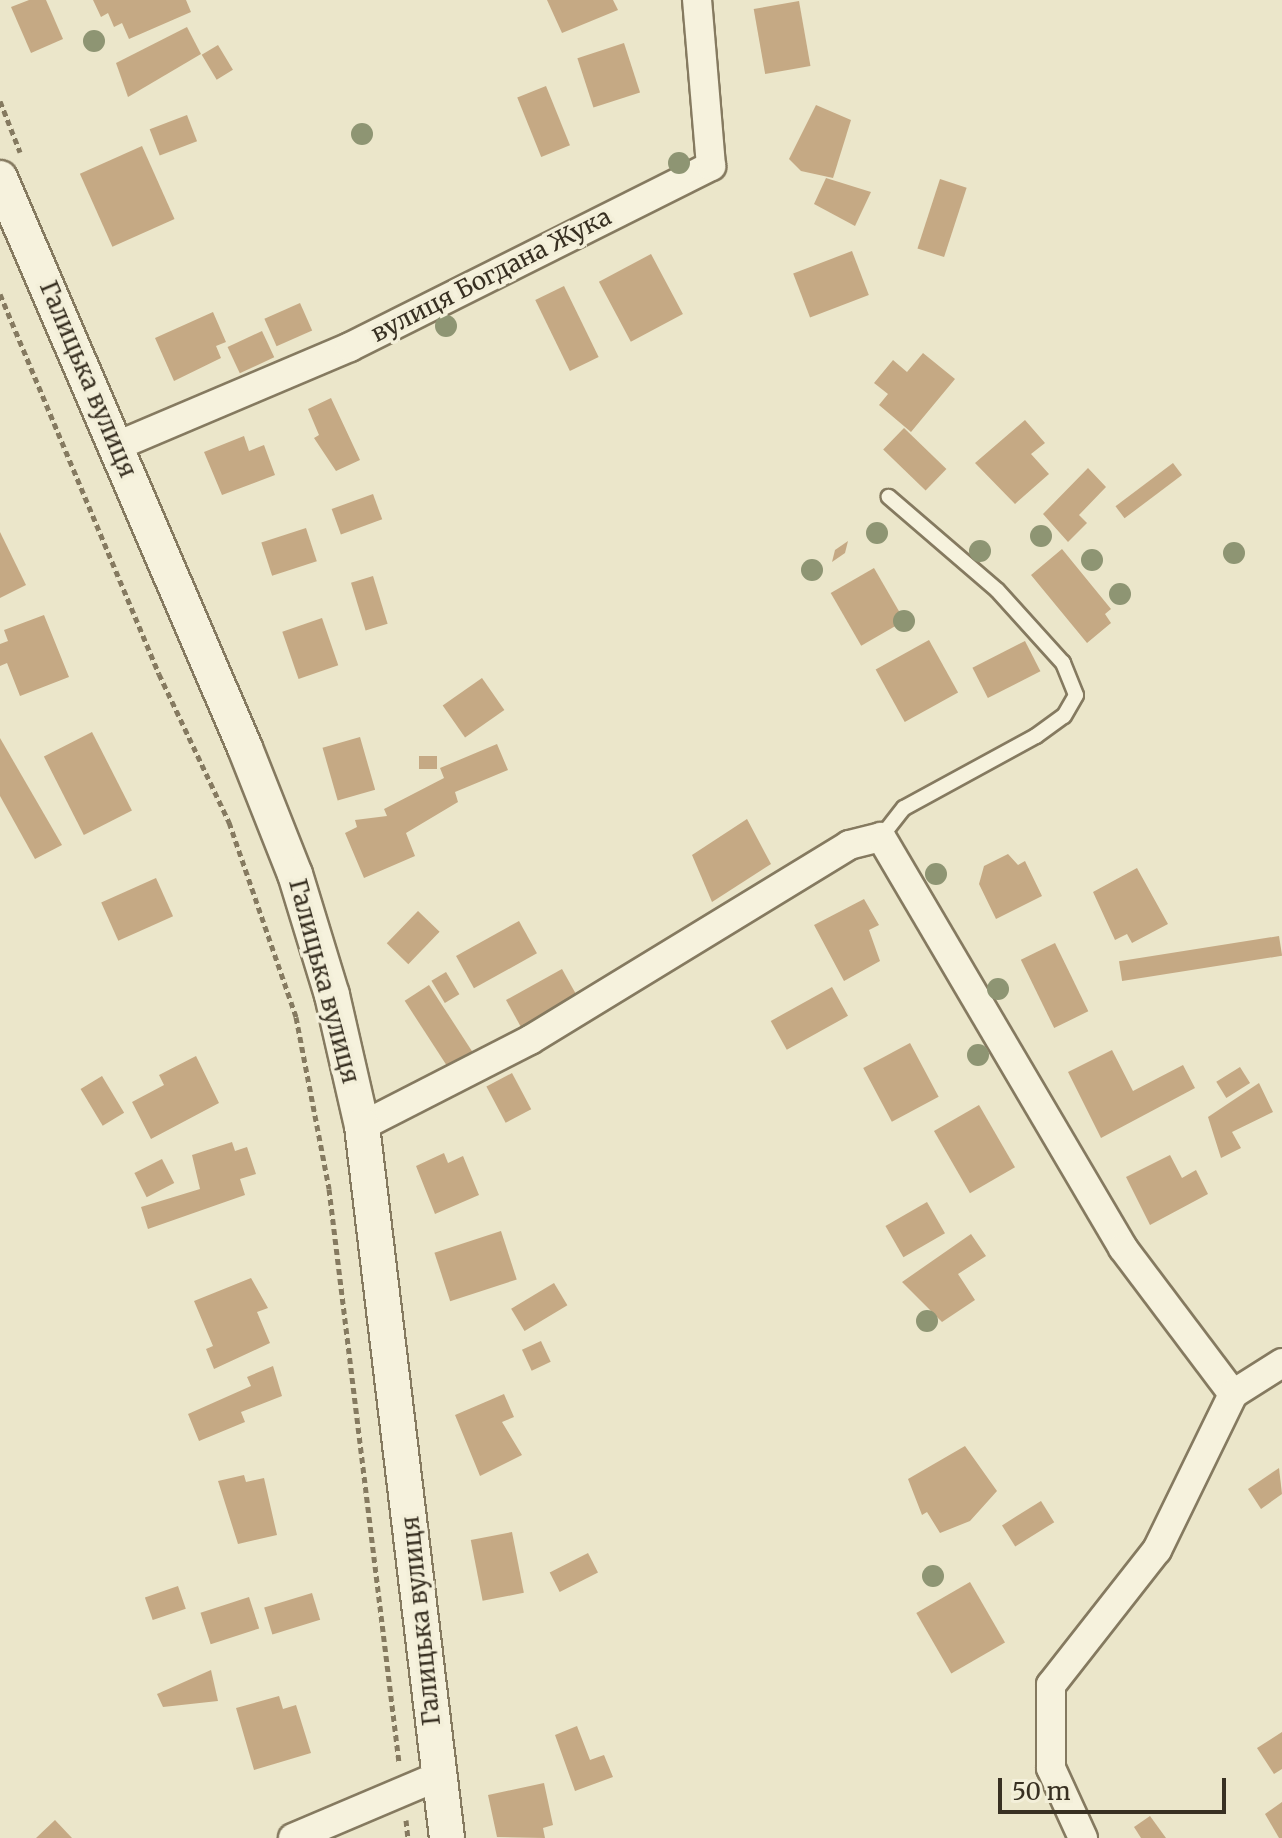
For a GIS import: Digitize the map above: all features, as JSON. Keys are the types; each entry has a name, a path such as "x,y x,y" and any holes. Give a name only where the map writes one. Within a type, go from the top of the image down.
{"street":[{"name":"вулиця Богдана Жука","path":"117,446 350,347 711,166 697,0"},
{"name":"Галицька вулиця","path":"0,178 117,446 295,874 362,1126 447,1838"},
{"path":"362,1126 530,1040 849,845 881,837 1123,1248 1233,1394"},
{"path":"1083,1838 1051,1768 1051,1685 1157,1550 1233,1394 1282,1363"},
{"path":"293,1838 439,1776"}],"lane":[{"path":"881,837 904,808 1036,736 1064,716 1076,695 1063,663 997,590 889,497"}],"path":[{"path":"0,294 159,674 229,822 296,1017 329,1189 408,1838"}],"building":[{"path":"29,0 46,0 63,39 31,53 11,7"},
{"path":"93,0 186,0 191,12 129,39 122,23 114,27 108,13 101,17"},
{"path":"547,0 613,0 618,10 562,33"},
{"path":"799,1 810,66 765,74 754,9"},
{"path":"187,27 201,54 128,97 116,63"},
{"path":"624,43 640,92 593,108 577,58"},
{"path":"218,45 233,70 217,80 202,55"},
{"path":"546,86 570,145 541,157 517,98"},
{"path":"816,105 851,120 833,178 801,171 789,159"},
{"path":"187,115 197,141 160,155 150,129"},
{"path":"142,146 175,219 112,247 80,174"},
{"path":"826,178 871,192 855,226 814,204"},
{"path":"940,179 967,188 944,257 917,248"},
{"path":"852,251 869,295 810,317 793,274"},
{"path":"651,254 683,314 631,342 599,282"},
{"path":"564,286 599,357 570,371 535,300"},
{"path":"300,303 312,330 277,346 264,319"},
{"path":"213,312 226,342 216,346 221,358 174,381 155,338"},
{"path":"262,331 274,357 240,373 228,347"},
{"path":"923,353 955,379 911,432 879,405 888,394 874,383 893,360 907,372"},
{"path":"331,398 360,460 336,471 314,438 319,435 308,409"},
{"path":"1025,420 1045,443 1031,454 1049,474 1015,504 975,463"},
{"path":"904,428 946,469 926,491 883,450"},
{"path":"244,436 249,451 264,445 275,475 222,495 204,452"},
{"path":"1173,463 1182,475 1125,518 1115,506"},
{"path":"1088,468 1106,487 1079,515 1087,523 1068,542 1043,514"},
{"path":"373,494 382,519 341,534 332,509"},
{"path":"306,528 317,561 272,576 261,543"},
{"path":"0,532 26,585 0,598"},
{"path":"848,541 845,553 832,562 835,550"},
{"path":"1062,549 1111,609 1105,614 1111,623 1087,643 1031,575"},
{"path":"874,568 904,621 861,646 831,593"},
{"path":"373,576 388,624 366,631 351,583"},
{"path":"44,615 69,677 20,696 7,663 0,666 0,644 8,641 4,630"},
{"path":"322,618 338,665 299,679 282,632"},
{"path":"929,640 958,692 905,722 876,670"},
{"path":"1025,641 1040,671 988,698 972,668"},
{"path":"482,678 504,710 465,737 443,706"},
{"path":"92,732 132,810 84,835 44,757"},
{"path":"360,737 375,790 338,801 323,748"},
{"path":"0,738 62,845 35,859 0,796"},
{"path":"497,744 508,770 455,792 458,802 406,833 415,856 364,878 345,833 357,827 355,820 387,816 384,809 444,778 440,768"},
{"path":"419,756 437,756 437,769 419,769"},
{"path":"747,819 771,864 712,902 692,855"},
{"path":"1008,854 1018,865 1025,861 1042,896 996,919 979,884 984,866"},
{"path":"1137,868 1168,924 1132,943 1127,934 1115,940 1093,892"},
{"path":"156,878 173,916 118,941 101,902"},
{"path":"864,899 879,925 869,930 880,961 844,981 814,925"},
{"path":"418,911 440,932 408,964 387,943"},
{"path":"519,921 537,953 474,988 456,956"},
{"path":"1279,936 1282,956 1122,981 1119,961"},
{"path":"1055,943 1088,1011 1054,1028 1021,960"},
{"path":"562,969 578,998 522,1029 506,1000"},
{"path":"446,972 459,994 445,1003 431,981"},
{"path":"429,985 474,1054 449,1070 405,1001"},
{"path":"832,987 848,1016 787,1050 771,1021"},
{"path":"910,1043 939,1097 892,1122 863,1068"},
{"path":"1112,1050 1133,1091 1183,1065 1195,1088 1101,1138 1068,1072"},
{"path":"196,1056 219,1103 151,1139 132,1102 164,1085 159,1075"},
{"path":"1240,1067 1250,1083 1226,1098 1216,1082"},
{"path":"512,1073 531,1109 506,1123 486,1087"},
{"path":"102,1076 124,1113 103,1126 81,1089"},
{"path":"1259,1083 1273,1112 1232,1132 1241,1148 1221,1158 1208,1117"},
{"path":"979,1105 1015,1167 970,1193 934,1131"},
{"path":"232,1142 235,1151 247,1147 256,1174 240,1179 245,1195 148,1229 141,1207 200,1189 192,1155"},
{"path":"444,1153 448,1163 463,1156 479,1195 435,1214 416,1166"},
{"path":"1170,1155 1182,1178 1196,1170 1208,1194 1150,1225 1126,1177"},
{"path":"162,1159 174,1183 147,1197 134,1173"},
{"path":"927,1202 945,1233 903,1257 885,1226"},
{"path":"501,1231 517,1280 450,1301 434,1253"},
{"path":"971,1234 986,1256 958,1274 975,1300 942,1322 902,1282"},
{"path":"251,1278 268,1308 257,1312 270,1343 214,1369 206,1349 213,1346 194,1301"},
{"path":"554,1283 567,1305 525,1331 511,1309"},
{"path":"541,1341 551,1362 532,1371 522,1350"},
{"path":"273,1366 282,1396 241,1412 245,1422 199,1441 188,1414 251,1386 247,1377"},
{"path":"504,1394 514,1417 502,1422 522,1455 480,1476 455,1415"},
{"path":"965,1446 997,1491 970,1521 940,1533 927,1512 922,1515 908,1479"},
{"path":"1279,1468 1282,1494 1261,1509 1248,1489"},
{"path":"244,1475 246,1482 264,1478 277,1535 238,1544 218,1481"},
{"path":"1041,1501 1054,1522 1015,1547 1002,1525"},
{"path":"512,1532 524,1593 483,1601 471,1540"},
{"path":"588,1553 598,1573 560,1592 550,1573"},
{"path":"970,1582 1005,1643 951,1674 916,1613"},
{"path":"178,1586 186,1609 153,1620 145,1597"},
{"path":"312,1593 320,1620 272,1634 264,1608"},
{"path":"249,1597 259,1628 211,1644 200,1613"},
{"path":"211,1670 218,1701 163,1707 157,1694"},
{"path":"279,1696 283,1709 296,1705 311,1753 254,1770 236,1708"},
{"path":"577,1726 590,1760 604,1755 613,1777 575,1791 555,1735"},
{"path":"1282,1732 1282,1769 1274,1774 1257,1748"},
{"path":"544,1783 553,1825 543,1828 545,1838 497,1837 488,1795"},
{"path":"1282,1802 1282,1838 1279,1838 1265,1814"},
{"path":"1150,1816 1166,1838 1141,1838 1134,1827"},
{"path":"55,1820 72,1838 36,1838"}]}
